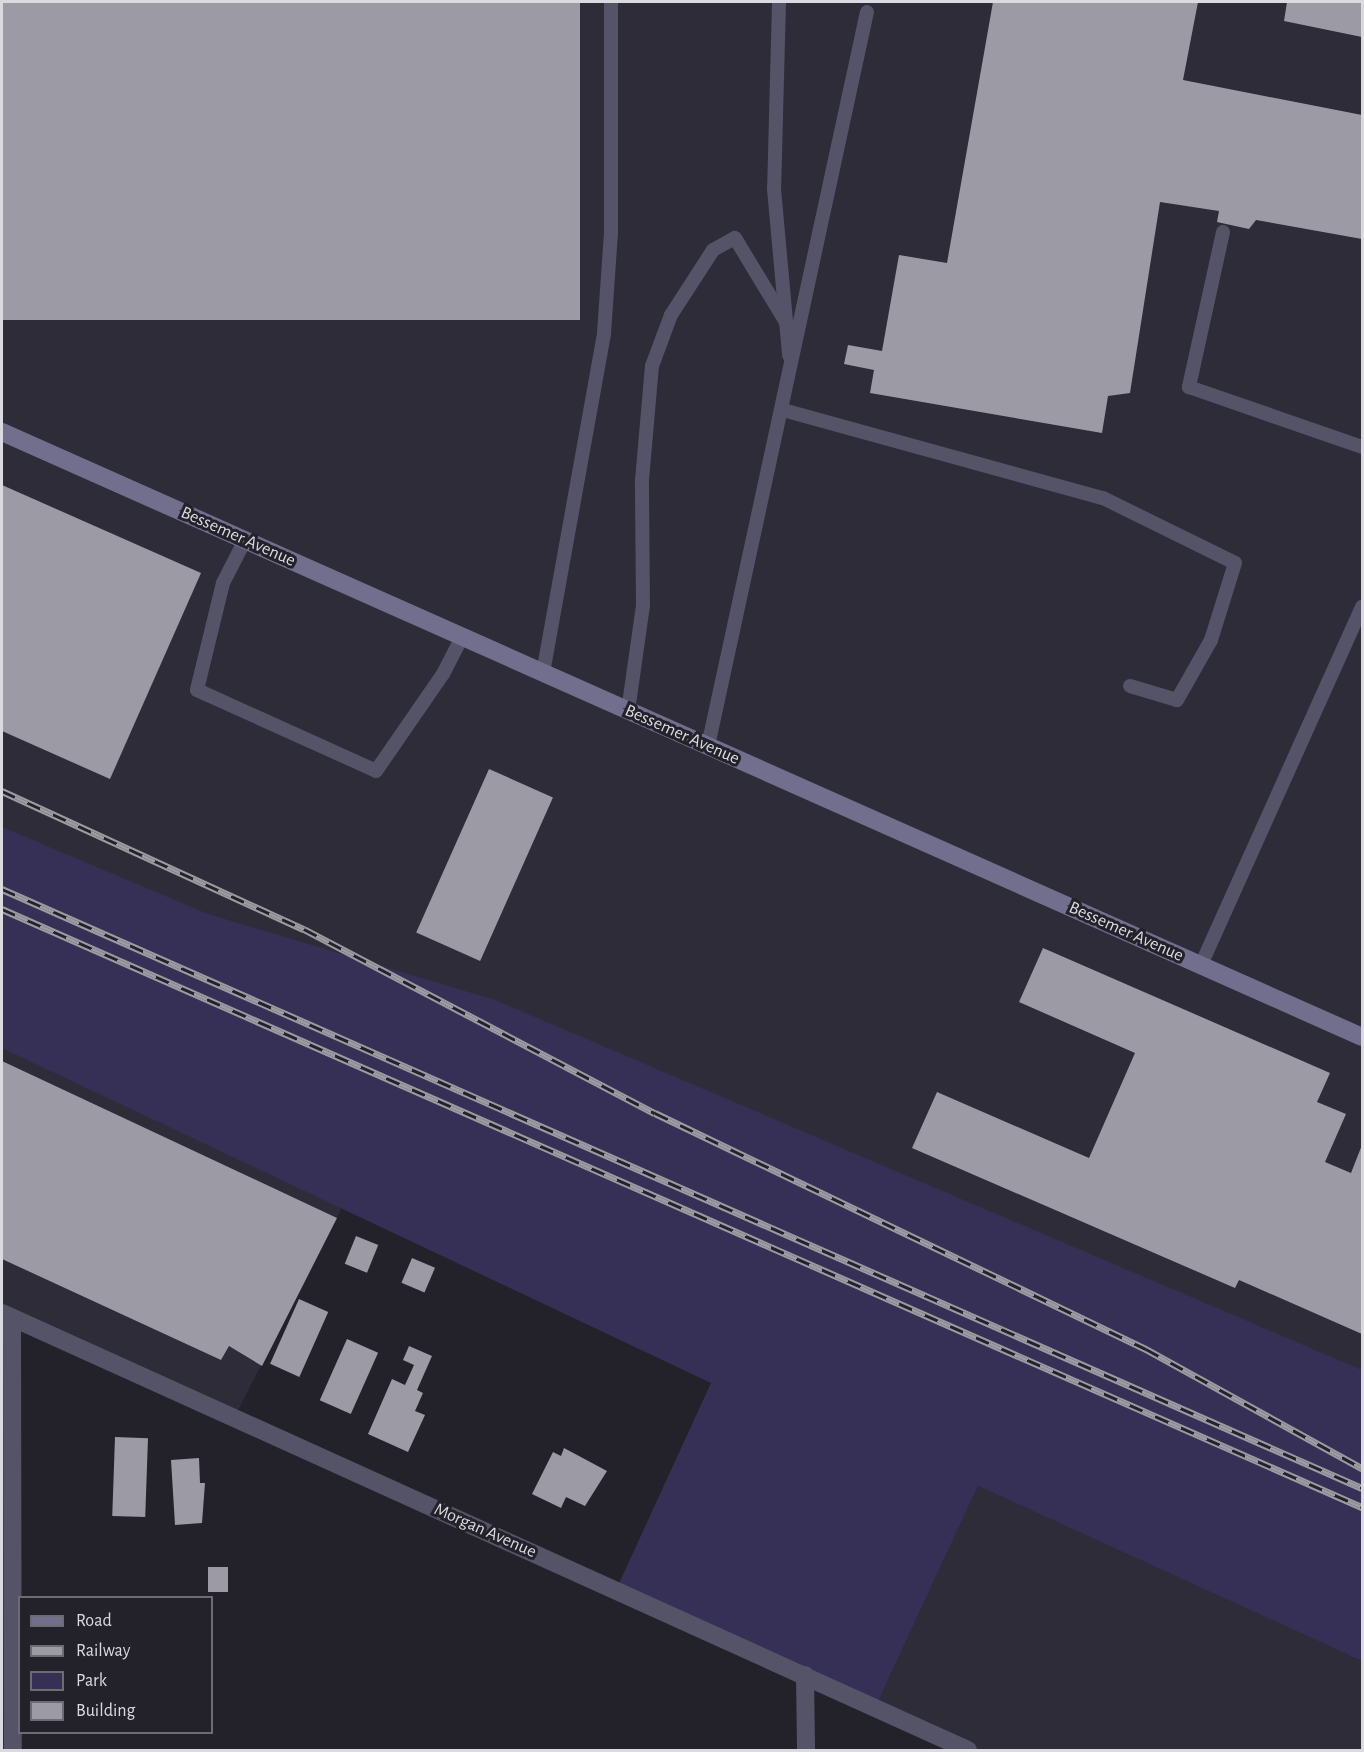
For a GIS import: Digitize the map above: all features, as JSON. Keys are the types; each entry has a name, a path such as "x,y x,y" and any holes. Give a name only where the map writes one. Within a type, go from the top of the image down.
{"street":[{"name":"Bessemer Avenue","path":"2,432 1362,1037"},
{"path":"7,1316 7,1647 14,1750"},
{"name":"Morgan Avenue","path":"7,1316 968,1750"},
{"path":"805,1675 806,1750"}],"lane":[{"path":"543,673 604,333 611,233 611,2"},
{"path":"779,2 774,189 790,369"},
{"path":"708,746 783,410 867,12"},
{"path":"1223,232 1189,387 1362,447"},
{"path":"628,711 643,606 642,480 652,366 670,315 713,250 735,238 786,324"},
{"path":"783,410 1103,498 1234,563 1211,640 1177,700 1130,686"},
{"path":"245,540 223,583 197,690 376,771 441,678 462,637"},
{"path":"1201,965 1362,606"}],"shaded area":[{"path":"2,2 1362,2 1362,1377 366,1161 234,1418 2,1311"},
{"path":"978,1486 1362,1661 1362,1750 968,1750 875,1708"}],"green space":[{"path":"2,827 208,914 495,1000 1362,1370 1362,1661 978,1486 875,1708 616,1590 711,1383 2,1048"}],"building":[{"path":"2,2 580,2 580,320 2,320"},
{"path":"993,2 1198,2 1183,80 1362,115 1362,239 1256,220 1249,229 1217,222 1219,211 1160,202 1130,393 1108,396 1102,433 870,393 874,370 844,364 848,345 882,351 899,255 947,263"},
{"path":"1287,2 1362,2 1362,37 1284,21"},
{"path":"2,485 201,573 110,779 2,731"},
{"path":"489,769 553,797 480,961 416,933"},
{"path":"1043,948 1330,1073 1317,1102 1346,1114 1325,1162 1351,1173 1362,1145 1362,1334 1239,1280 1235,1288 912,1148 937,1092 1089,1158 1135,1053 1019,1002"},
{"path":"2,1061 337,1218 262,1366 229,1346 221,1360 2,1259"},
{"path":"356,1236 378,1245 367,1273 345,1264"},
{"path":"412,1258 435,1268 424,1293 401,1283"},
{"path":"299,1299 328,1312 299,1377 270,1364"},
{"path":"347,1339 378,1353 351,1414 320,1400"},
{"path":"409,1346 432,1356 417,1390 423,1393 415,1411 425,1415 408,1452 368,1434 392,1379 405,1385 414,1365 403,1360"},
{"path":"115,1437 148,1438 145,1517 112,1516"},
{"path":"564,1448 607,1471 585,1506 566,1497 561,1508 532,1494 553,1452 561,1456"},
{"path":"199,1458 200,1483 205,1483 202,1523 175,1525 171,1460"},
{"path":"208,1567 228,1567 228,1592 208,1592"}],"railway":[{"path":"2,791 304,929 655,1113 1146,1349 1362,1468"},
{"path":"2,889 1362,1488"},
{"path":"2,909 1362,1507"}]}
